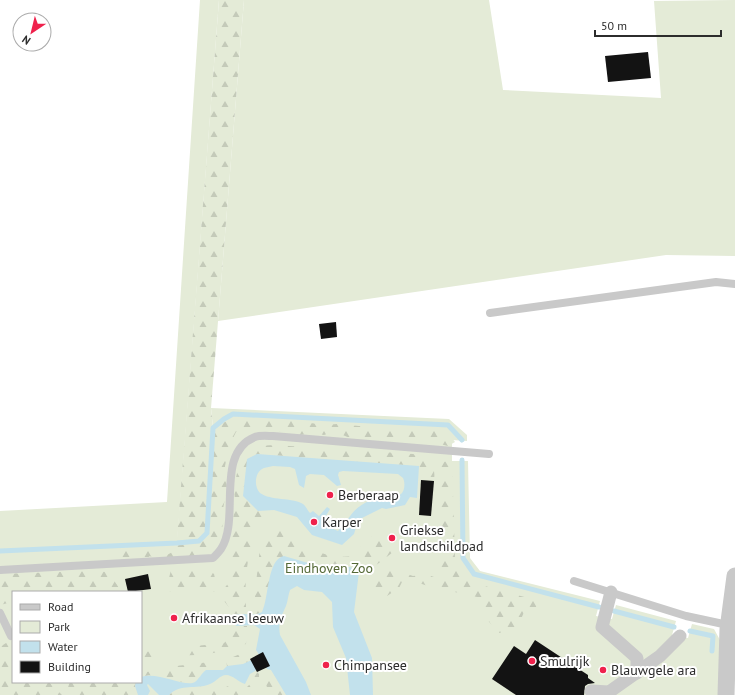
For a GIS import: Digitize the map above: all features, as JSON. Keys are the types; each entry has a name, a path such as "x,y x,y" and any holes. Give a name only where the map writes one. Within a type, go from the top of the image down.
{"street":[{"path":"726,695 728,625 735,576"},
{"path":"611,592 602,627 637,658 637,673"},
{"path":"591,690 608,693 660,656 680,636"}],"lane":[{"path":"490,313 716,282 735,284"},
{"path":"0,570 213,558 221,549 227,536 232,470 235,458 242,444 256,436 273,436 489,454"},
{"path":"574,581 686,616 728,625"},
{"path":"0,613 11,636"}],"green space":[{"name":"Eindhoven Zoo","path":"200,0 219,0 177,543 213,428 211,408 449,419 467,435 467,441 452,440 452,461 468,461 470,558 480,571 600,601 596,616 612,619 616,605 676,621 672,635 688,638 692,624 714,629 720,640 719,695 0,695 0,511 167,502"},
{"path":"219,0 244,0 211,408 213,428 231,419 257,413 267,417 325,425 337,424 411,429 424,428 449,434 455,442 448,446 420,439 409,441 402,438 377,441 357,436 352,439 335,433 324,435 314,433 300,435 286,430 276,432 251,427 244,432 236,432 229,446 225,466 227,488 223,509 225,516 222,528 222,538 213,543 208,553 201,559 158,562 150,556 140,563 126,564 120,556 126,549 137,553 159,549 167,555 176,550"},
{"path":"244,0 489,0 503,90 661,98 654,1 735,0 735,256 666,255 218,321"},
{"path":"274,445 413,454 424,457 431,462 434,470 434,481 428,481 428,474 418,473 418,466 258,454 247,459 258,511 274,510 275,514 269,516 260,524 252,542 246,580 247,614 242,613 235,615 221,597 223,590 230,581 231,540 235,501 234,486 239,465 247,453 258,446"},
{"path":"452,461 455,558 470,582 539,601 533,613 525,610 517,628 499,633 483,615 477,597 428,586 404,578 399,588 387,596 380,594 373,585 384,566 413,576 425,574 446,581 438,561 440,462"},
{"path":"277,525 311,549 332,556 354,556 365,541 374,535 393,544 392,549 397,549 375,566 370,572 350,567 325,566 304,561 273,567 265,606 262,612 255,615 255,592 261,539 265,531"},
{"path":"206,568 214,574 217,587 216,591 212,592 200,589 172,592 166,590 171,570"},
{"path":"91,571 108,572 121,591 12,591 12,605 8,603 0,605 0,574"},
{"path":"236,626 247,626 246,644 222,651 198,655 181,655 176,648 224,643 233,634"},
{"path":"12,639 12,676 10,672 0,666 0,647"},
{"path":"166,650 166,653 161,660 142,663 142,652"},
{"path":"247,651 251,661 243,664 227,666 226,660"},
{"path":"210,662 212,666 211,669 191,683 153,675 142,677 142,673 176,666"},
{"path":"255,670 259,674 259,686 255,695 169,695 175,689 196,686 219,690 233,684 245,689 250,684 247,677"},
{"path":"266,670 271,670 286,695 271,695 266,685"},
{"path":"0,680 10,681 12,680 12,683 50,683 62,695 0,695"},
{"path":"69,683 128,683 128,687 131,688 132,683 136,683 135,687 138,695 97,695 90,690 85,695 67,695"}],"water":[{"path":"257,454 419,466 417,498 410,497 405,505 386,509 382,508 358,520 354,534 342,545 312,535 297,517 274,510 258,511 243,496 247,459","holes":["273,466 290,467 295,469 299,485 304,488 306,476 310,474 324,475 337,486 341,485 338,475 339,472 343,471 398,474 403,478 404,488 402,493 395,497 372,500 363,504 338,531 324,525 324,519 330,509 327,507 319,516 313,511 310,513 304,505 293,500 270,497 260,493 256,480 258,473 261,470"]},
{"path":"284,556 315,565 350,567 359,572 354,612 372,658 373,695 350,695 346,658 333,627 332,602 322,592 304,590 297,586 290,590 287,604 280,620 280,635 306,682 311,695 286,695 271,670 267,669 265,665 250,674 245,684 231,676 226,675 205,686 178,689 169,695 159,695 148,684 147,685 150,691 148,695 138,695 135,686 136,683 142,683 142,677 155,676 191,683 195,682 206,670 223,670 227,666 243,664 260,656 256,650 260,629 254,625 236,626 233,620 235,615 255,614 262,612 271,571 278,559"}],"building":[{"path":"648,52 651,78 608,82 605,56"},
{"path":"336,322 337,337 321,339 319,324"},
{"path":"421,480 434,481 431,516 419,515"},
{"path":"148,574 151,589 128,591 125,579"},
{"path":"535,640 588,675 588,678 595,683 585,686 584,695 516,695 492,679 514,646 526,654"},
{"path":"263,652 270,666 257,672 250,659"}],"waterway":[{"path":"0,551 199,541 207,533 213,428 233,414 448,425 462,440"},
{"path":"462,460 463,558 474,574 599,607"},
{"path":"614,611 674,627"},
{"path":"690,631 713,636 712,651"}],"place":[{"name":"Berberaap","path":"330,495"},
{"name":"Karper","path":"314,522"},
{"name":"Griekse landschildpad","path":"392,538"},
{"name":"Afrikaanse leeuw","path":"174,618"},
{"name":"Smulrijk","path":"532,661"},
{"name":"Chimpansee","path":"326,665"},
{"name":"Blauwgele ara","path":"603,670"}]}
